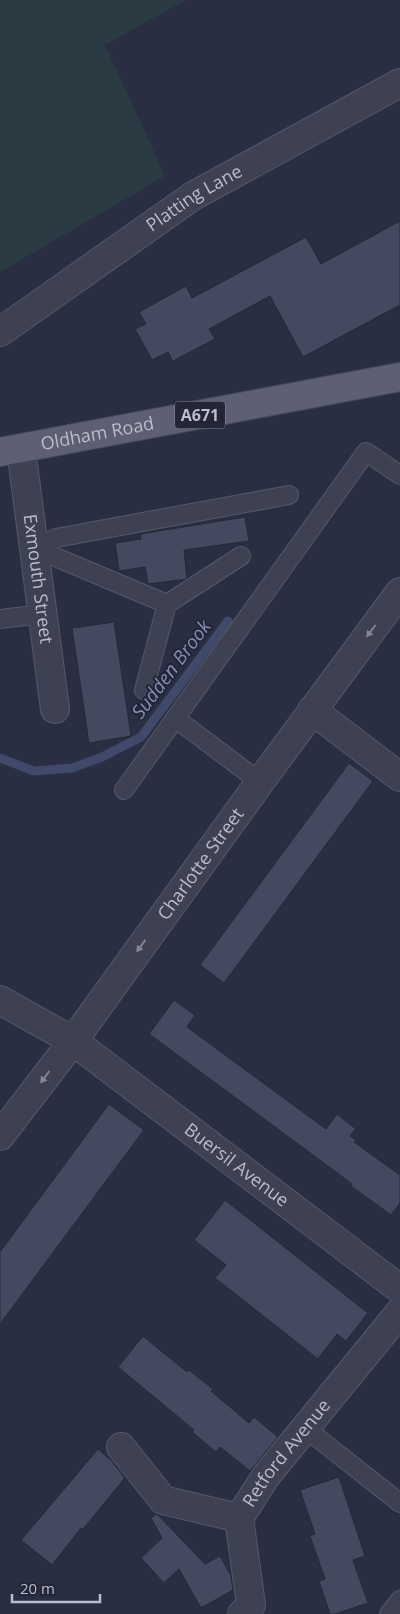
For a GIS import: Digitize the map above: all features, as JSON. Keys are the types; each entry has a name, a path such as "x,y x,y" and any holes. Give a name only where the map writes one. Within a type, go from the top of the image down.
{"main road":[{"name":"Oldham Road","path":"10,451 400,377"}],"street":[{"name":"Platting Lane","path":"0,332 192,196 400,83"},
{"name":"Exmouth Street","path":"10,451 34,548 55,709"},
{"name":"Charlotte Street","path":"0,1136 73,1041 312,710 400,592"},
{"path":"312,710 400,778"},
{"name":"Buersil Avenue","path":"0,1000 73,1041 400,1289"},
{"name":"Retford Avenue","path":"242,1614 251,1605 239,1518 266,1476 400,1312"},
{"path":"122,1447 163,1500 239,1518"}],"lane":[{"path":"124,790 366,452 400,475"},
{"path":"34,548 56,538 289,495"},
{"path":"34,548 167,604"},
{"path":"144,690 167,604 241,556"},
{"path":"0,619 42,614"},
{"path":"175,718 260,782"},
{"path":"305,1428 400,1503"},
{"path":"389,1614 400,1600"}],"shaded area":[{"path":"0,0 186,0 105,45 165,176 0,272"}],"building":[{"path":"400,221 400,305 303,357 270,296 209,329 215,339 173,361 168,352 152,360 135,329 146,324 139,312 186,286 192,298 306,237 321,264"},
{"path":"245,517 249,541 184,550 187,579 148,584 145,567 119,571 115,543 141,539 140,534"},
{"path":"114,622 131,736 89,743 72,628"},
{"path":"349,763 373,781 224,983 200,965"},
{"path":"174,1000 195,1015 187,1027 326,1129 337,1114 356,1129 350,1136 356,1140 354,1142 400,1175 400,1203 391,1215 149,1034"},
{"path":"109,1104 144,1130 0,1324 0,1252"},
{"path":"225,1200 368,1313 346,1341 337,1334 318,1359 215,1278 226,1265 194,1240"},
{"path":"143,1336 187,1372 189,1370 213,1389 211,1391 249,1423 254,1417 278,1437 250,1471 220,1447 216,1452 192,1432 194,1430 118,1367"},
{"path":"98,1449 112,1461 125,1478 83,1529 81,1528 52,1565 21,1540"},
{"path":"339,1477 365,1556 353,1560 368,1603 330,1614 319,1581 325,1579 310,1536 315,1534 300,1490"},
{"path":"157,1514 205,1564 220,1556 231,1576 233,1590 201,1608 179,1569 164,1583 141,1558 162,1538 151,1518"}],"waterway":[{"name":"Sudden Brook","path":"0,758 34,771 72,768 102,757 141,737 228,621"}]}
